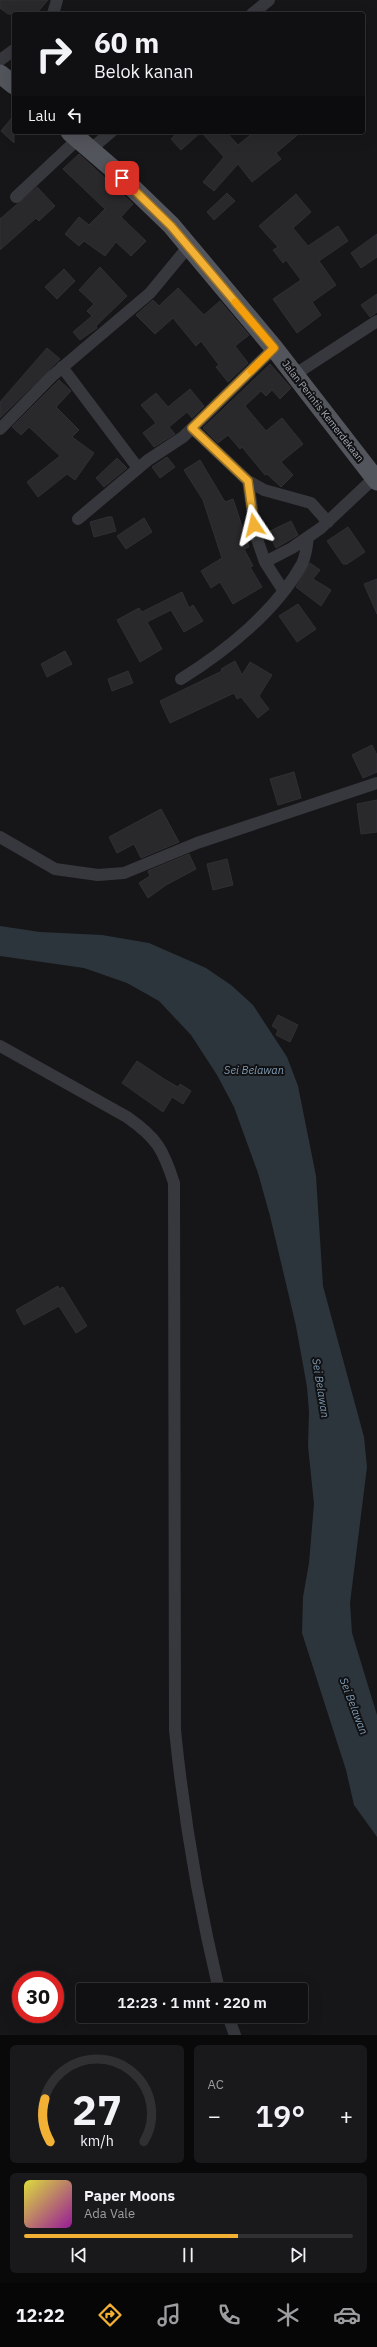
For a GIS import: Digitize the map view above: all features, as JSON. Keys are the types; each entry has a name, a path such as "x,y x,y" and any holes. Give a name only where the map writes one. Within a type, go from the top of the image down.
{"main road":[{"path":"0,74 12,84"},
{"name":"Jalan Perintis Kemerdekaan","path":"79,140 171,226 274,348 294,375 374,473"}],"street":[{"path":"54,12 57,0"},
{"path":"254,12 269,0"},
{"path":"0,60 12,51"},
{"path":"16,197 79,140 103,134"},
{"path":"0,430 62,367 150,292 188,247"},
{"path":"294,375 377,321"},
{"path":"78,519 138,468 183,437 274,348"},
{"path":"62,367 138,468"},
{"path":"192,428 248,481 264,490 311,503 328,522"},
{"path":"265,562 308,537 328,522 374,473"},
{"path":"248,481 256,536 265,562 283,590"},
{"path":"181,680 229,647 283,590 302,563 308,537"},
{"path":"0,837 55,869 98,875 124,873 197,844 377,783"},
{"path":"0,1046 128,1117 144,1129 165,1155 174,1183 175,1730 183,1812 201,1917 217,1983"},
{"path":"231,2023 235,2035"}],"water":[{"name":"Sei Belawan","path":"0,926 40,932 102,935 149,943 206,968 231,985 253,1005 287,1057 298,1086 316,1176 323,1286 364,1437 367,1467 350,1603 352,1633 377,1715 377,1837 354,1805 346,1770 302,1633 303,1597 309,1563 314,1504 308,1446 309,1412 307,1387 296,1326 270,1216 258,1173 234,1107 217,1075 191,1035 159,1001 127,983 84,968 0,956"}],"building":[{"path":"0,0 48,0 38,12 12,12 12,14 8,14 0,8"},
{"path":"12,117 12,134 14,134 14,143 1,131"},
{"path":"176,134 199,134 181,150 171,139"},
{"path":"203,134 228,134 238,145 252,134 299,134 276,153 281,159 252,182 238,164 214,191 203,182 224,157"},
{"path":"79,154 133,204 121,217 146,241 131,256 116,242 105,256 84,241 79,246 65,234 79,217 89,225 105,209 63,169"},
{"path":"37,187 55,206 39,221 36,218 0,250 0,219"},
{"path":"227,193 235,201 214,220 207,212"},
{"path":"296,194 311,212 293,228 308,246 338,226 348,241 319,261 336,285 312,302 321,315 297,333 273,299 301,280 286,260 283,263 273,250 278,247 259,226"},
{"path":"377,234 377,257 361,268 351,253"},
{"path":"100,267 127,296 96,326 97,328 80,340 73,332 92,316 87,311 94,304 79,290"},
{"path":"64,269 75,281 57,299 45,287"},
{"path":"178,288 204,315 220,301 249,335 235,346 248,363 228,382 216,367 219,365 201,341 196,346 173,318 155,334 136,315 153,300 159,306"},
{"path":"377,294 377,312 370,317 361,305"},
{"path":"47,348 60,359 0,418 0,402"},
{"path":"270,364 291,388 280,399 272,390 266,396 261,391 245,406 266,431 282,418 303,444 281,462 293,475 281,487 267,474 265,475 242,447 240,449 228,435 218,443 203,428"},
{"path":"59,380 71,391 56,407 79,430 72,437 94,453 75,480 67,474 38,497 27,482 60,456 29,427 21,435 12,427"},
{"path":"190,389 204,406 192,418 187,412 169,427 175,434 154,447 143,433 156,423 141,405 156,393 168,407"},
{"path":"167,457 175,467 160,478 152,467"},
{"path":"117,458 127,468 104,487 96,478"},
{"path":"200,460 225,502 233,499 249,547 244,549 253,566 250,567 262,587 233,604 220,582 211,588 201,571 222,558 203,500 184,470"},
{"path":"112,517 116,531 94,537 90,522"},
{"path":"144,518 152,532 126,549 117,536"},
{"path":"291,521 298,535 276,548 268,532"},
{"path":"348,527 365,552 347,564 343,564 327,541"},
{"path":"310,563 320,570 313,579 331,590 321,606 296,587"},
{"path":"377,579 377,614 364,584"},
{"path":"182,592 189,608 193,605 203,621 184,632 171,610 147,622 162,649 140,662 117,620 139,608 142,612"},
{"path":"298,604 316,629 297,642 279,616"},
{"path":"65,651 72,664 47,677 41,664"},
{"path":"235,661 242,675 250,662 272,675 259,696 269,709 258,718 241,697 237,699 234,693 170,723 160,701 222,671 221,669"},
{"path":"128,671 133,683 112,691 108,679"},
{"path":"372,745 377,755 377,772 363,778 352,755"},
{"path":"294,772 301,798 278,805 270,779"},
{"path":"377,800 377,832 361,834 357,804"},
{"path":"161,809 179,842 141,858 134,844 117,853 109,837"},
{"path":"189,854 196,869 166,885 148,898 139,883 150,876 148,871"},
{"path":"227,859 233,885 213,890 207,864"},
{"path":"278,1015 298,1025 290,1042 276,1035 278,1030 272,1026"},
{"path":"137,1061 178,1087 180,1084 191,1091 183,1104 172,1097 163,1112 122,1083"},
{"path":"58,1286 59,1289 63,1287 87,1326 76,1333 59,1306 24,1325 16,1310"}],"slow traffic":[{"path":"235,302 274,348 251,371"}],"route":[{"path":"122,178 171,226 274,348 192,428 248,481 254,525"}]}
